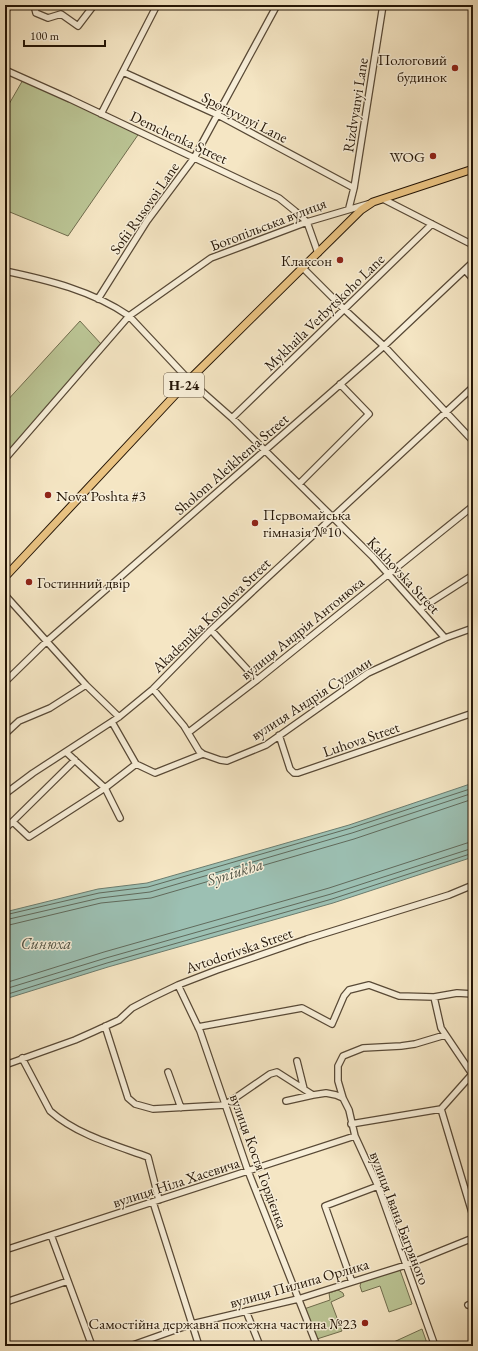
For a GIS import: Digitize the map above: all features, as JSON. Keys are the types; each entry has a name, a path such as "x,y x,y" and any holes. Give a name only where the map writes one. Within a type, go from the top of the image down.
{"main road":[{"name":"Богопільська вулиця","path":"373,202 383,200 473,169"},
{"name":"Н-24","path":"5,577 189,380 361,210 373,202"}],"street":[{"path":"5,14 8,5"},
{"path":"34,5 36,13 48,18 61,14 78,26 94,5"},
{"path":"101,114 157,5"},
{"name":"Sofii Rusovoi Lane","path":"98,299 147,221 194,158 278,5"},
{"name":"Rizdvyanyi Lane","path":"349,208 354,188 383,5"},
{"name":"Demchenka Street","path":"5,70 279,198 307,222 318,253"},
{"name":"Sportyvnyi Lane","path":"123,72 218,115 354,188"},
{"path":"383,200 473,245"},
{"name":"Богопільська вулиця","path":"5,459 129,316 211,258 307,222 349,208 373,202"},
{"name":"Mykhaila Verbytskoho Lane","path":"232,418 432,224"},
{"name":"Sholom Aleikhema Street","path":"5,682 46,642 384,346 473,262"},
{"path":"303,268 384,346 473,441"},
{"name":"Kakhovska Street","path":"5,270 43,279 98,299 129,316 189,380 265,450 388,573 445,638"},
{"path":"465,270 473,279"},
{"path":"299,484 369,414 340,384"},
{"name":"Akademika Korolova Street","path":"5,794 33,773 112,722 153,689 211,630 332,516 473,387"},
{"name":"вулиця Андрія Антонюка","path":"189,732 257,680 473,506"},
{"path":"420,609 473,574"},
{"path":"5,594 46,642 86,685 119,717"},
{"name":"вулиця Андрія Сулими","path":"203,754 227,761 266,744 368,673 445,638 473,628"},
{"path":"211,630 257,680"},
{"path":"5,734 19,721 50,708 86,685"},
{"path":"112,722 136,764 155,772 203,754 199,750 189,732 153,689"},
{"name":"Luhova Street","path":"279,735 290,769 294,773 298,773 473,713"},
{"path":"66,752 104,788 120,818"},
{"path":"5,829 75,760"},
{"path":"13,822 29,837 104,788 136,764"},
{"path":"472,885 473,894"},
{"name":"Avtodorivska Street","path":"5,1065 75,1040 119,1020 132,1008 178,985 217,970 307,940 449,895 472,885"},
{"name":"вулиця Костя Гордієнка","path":"178,985 198,1027 248,1171 317,1346"},
{"path":"198,1027 302,1008 332,1024 348,990 369,986 398,996 434,997 458,993 473,994"},
{"path":"351,1124 441,1109 472,1073 441,1028 434,997"},
{"path":"105,1026 128,1098 135,1104 154,1109 225,1105 270,1074 277,1072 313,1095"},
{"name":"вулиця Івана Багряного","path":"435,1346 378,1186 355,1136 349,1110 343,1098 338,1081 338,1066 343,1056 362,1048 415,1044 445,1035"},
{"path":"22,1058 50,1111 57,1118 102,1140 148,1157 156,1201 199,1346"},
{"path":"297,1061 304,1089"},
{"path":"168,1072 181,1108"},
{"path":"286,1101 326,1093 343,1098"},
{"path":"441,1109 473,1216"},
{"name":"вулиця Ніла Хасевича","path":"5,1250 355,1136"},
{"path":"352,1282 325,1206 378,1186"},
{"path":"51,1235 92,1346"},
{"name":"вулиця Пилипа Орлика","path":"130,1346 192,1324 298,1299 406,1265 473,1238"},
{"path":"6,1302 68,1281"},
{"path":"246,1311 260,1346"}],"green space":[{"path":"24,78 140,132 68,236 5,210 5,111"},
{"path":"80,321 102,345 5,458 5,403"},
{"path":"400,1270 412,1304 389,1312 380,1286 362,1292 360,1286 361,1282"},
{"path":"338,1290 343,1293 344,1296 331,1302 342,1331 317,1339 304,1309 330,1300 329,1293"},
{"path":"422,1329 428,1346 385,1346"}],"water":[{"name":"Синюха","path":"473,783 473,857 333,903 108,967 5,999 5,912 98,889 147,883 349,825"}],"place":[{"name":"Пологовий будинок","path":"455,68"},
{"name":"WOG","path":"433,156"},
{"name":"Клаксон","path":"340,260"},
{"name":"Nova Poshta #3","path":"48,495"},
{"name":"Первомайська гімназія №10","path":"255,523"},
{"name":"Гостинний двір","path":"29,582"},
{"name":"Самостійна державна пожежна частина №23","path":"365,1323"}],"water label":[{"name":"Syniukha","path":"235,872"}]}
